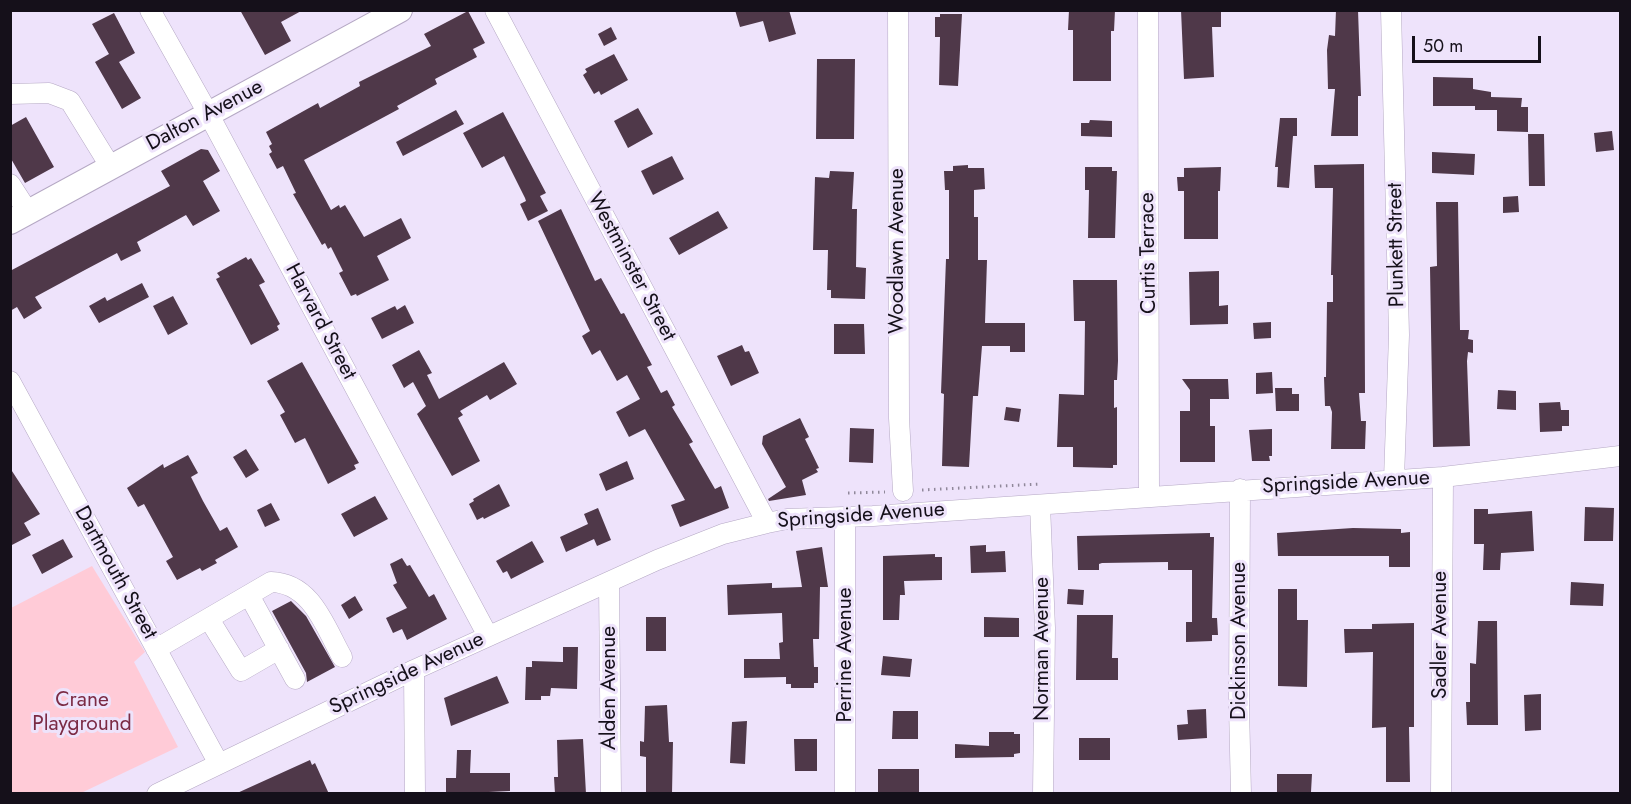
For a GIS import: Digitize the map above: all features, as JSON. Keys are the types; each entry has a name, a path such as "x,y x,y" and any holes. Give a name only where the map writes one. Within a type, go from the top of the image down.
{"main road":[{"name":"Dalton Avenue","path":"19,217 400,10"}],"street":[{"name":"Harvard Street","path":"150,10 209,115 488,636"},
{"name":"Westminster Street","path":"495,10 767,523"},
{"name":"Woodlawn Avenue","path":"898,10 899,418 903,491"},
{"name":"Curtis Terrace","path":"1148,10 1149,496"},
{"name":"Plunkett Street","path":"1391,10 1399,336 1394,479"},
{"path":"10,94 49,93 70,101 110,166"},
{"path":"11,179 19,217"},
{"name":"Dartmouth Street","path":"10,381 219,764"},
{"name":"Springside Avenue","path":"157,794 414,670 609,582 723,534 767,523 787,519 1040,505 1240,489 1443,477 1620,456"},
{"name":"Sadler Avenue","path":"1442,794 1443,477"},
{"name":"Dickinson Avenue","path":"1240,489 1241,794"},
{"name":"Norman Avenue","path":"1040,505 1045,628 1042,794"},
{"name":"Perrine Avenue","path":"845,517 845,794"},
{"path":"156,649 271,582 284,582 309,598 342,657"},
{"name":"Alden Avenue","path":"609,582 611,794"},
{"path":"249,595 295,679"},
{"path":"209,619 241,671 279,649"},
{"path":"414,670 415,794"}],"path":[{"path":"848,493 1044,484"}],"green space":[{"name":"Crane Playground","path":"92,566 145,652 134,662 178,747 81,793 11,793 11,608"}],"building":[{"path":"240,10 303,10 281,22 291,41 265,55"},
{"path":"735,10 789,10 796,34 769,42 763,21 740,27"},
{"path":"1069,10 1115,10 1114,31 1111,31 1111,81 1073,81 1073,30 1068,30"},
{"path":"1181,10 1221,11 1221,27 1212,27 1214,77 1184,79"},
{"path":"1336,10 1358,10 1361,96 1358,96 1358,136 1331,136 1335,89 1328,89 1327,50 1329,35 1335,36"},
{"path":"468,11 485,43 473,49 477,57 435,79 437,84 397,106 399,109 304,160 331,210 339,205 340,208 345,205 364,237 401,218 411,238 377,256 389,280 357,296 356,294 351,296 339,273 343,271 331,247 328,249 325,243 322,245 293,194 296,193 283,166 277,169 269,154 272,152 269,146 272,144 266,132 318,103 320,108 360,86 359,82 431,46 424,34"},
{"path":"114,13 135,53 119,62 141,98 122,109 95,62 109,54 92,24"},
{"path":"940,14 962,14 958,86 939,85 940,37 935,37 935,17 940,17"},
{"path":"611,27 617,39 604,46 598,34"},
{"path":"614,54 628,80 601,95 599,91 594,94 583,75 587,72 585,69"},
{"path":"817,59 855,59 854,139 816,139"},
{"path":"1433,77 1473,78 1473,89 1491,92 1491,97 1522,98 1521,107 1528,107 1528,132 1497,131 1497,110 1475,110 1475,106 1433,106"},
{"path":"638,108 653,134 628,148 614,121"},
{"path":"456,110 464,124 403,156 396,142"},
{"path":"503,112 546,193 540,196 548,211 528,221 520,204 526,201 525,198 504,156 482,168 463,133"},
{"path":"26,117 54,167 25,183 10,157 10,126"},
{"path":"1280,118 1297,118 1297,136 1293,136 1289,188 1277,187 1278,167 1275,167"},
{"path":"1090,120 1112,121 1112,137 1081,136 1081,123 1089,123"},
{"path":"1612,131 1614,150 1596,152 1594,133"},
{"path":"1528,134 1544,134 1545,186 1529,186"},
{"path":"201,149 208,150 220,171 203,181 220,211 193,226 186,215 137,242 141,251 121,261 117,253 35,297 42,308 24,319 17,307 10,311 10,271 170,186 161,171"},
{"path":"1432,152 1475,154 1474,175 1432,173"},
{"path":"672,156 684,179 653,195 641,171"},
{"path":"1364,164 1365,393 1359,393 1361,421 1366,421 1365,449 1331,449 1332,412 1330,406 1325,406 1324,377 1326,377 1327,302 1333,302 1333,275 1331,275 1333,188 1315,188 1314,165"},
{"path":"968,165 968,168 984,168 985,189 974,190 974,217 978,217 978,260 987,260 985,323 1025,323 1025,352 1010,352 1010,346 982,346 978,396 973,396 969,467 942,466 944,394 941,393 946,259 949,259 949,190 945,190 944,171 953,171 953,166"},
{"path":"1085,167 1112,167 1112,171 1117,171 1115,238 1088,238 1089,190 1085,190"},
{"path":"1221,167 1220,191 1218,191 1218,239 1184,239 1184,191 1178,191 1177,177 1184,177 1184,168"},
{"path":"830,171 854,172 852,209 857,209 856,267 866,268 865,299 831,298 831,290 827,290 828,250 813,250 815,177 829,178"},
{"path":"1518,196 1519,212 1503,213 1503,197"},
{"path":"1436,202 1458,202 1460,330 1469,330 1468,339 1473,340 1473,353 1468,352 1467,361 1470,446 1433,447 1430,267 1437,266"},
{"path":"561,209 595,281 601,278 621,314 624,313 652,365 647,367 661,393 667,390 675,405 672,407 693,442 689,444 715,489 721,486 729,508 680,527 671,505 685,500 645,429 629,437 616,412 640,399 627,375 617,381 600,350 592,355 582,336 590,331 538,221"},
{"path":"718,211 728,228 679,255 669,238"},
{"path":"246,257 248,260 251,258 265,282 259,285 280,324 277,326 279,330 251,345 216,279 220,277 217,273"},
{"path":"1219,271 1219,306 1228,305 1228,324 1190,325 1189,272"},
{"path":"1073,280 1117,280 1118,361 1117,380 1114,380 1114,408 1117,407 1117,465 1113,465 1113,468 1073,467 1073,447 1057,447 1059,394 1084,395 1085,321 1074,321"},
{"path":"142,283 149,297 99,323 89,306 105,297 107,301"},
{"path":"173,296 188,324 168,335 153,306"},
{"path":"405,305 414,323 382,339 371,318 395,306 397,310"},
{"path":"1271,322 1271,338 1254,339 1253,323"},
{"path":"834,324 864,324 865,354 834,354"},
{"path":"742,345 745,352 749,351 759,373 731,386 717,356"},
{"path":"419,350 432,373 427,375 439,399 504,362 517,384 490,400 487,395 460,411 463,415 458,418 480,461 452,476 417,414 426,406 413,382 404,388 392,365"},
{"path":"302,362 359,463 354,465 356,469 328,484 305,438 295,443 280,415 285,412 267,381"},
{"path":"1272,372 1273,393 1256,394 1256,373"},
{"path":"1182,379 1228,379 1229,399 1210,399 1210,426 1215,426 1215,462 1180,462 1180,411 1190,411 1190,390"},
{"path":"1275,388 1292,388 1292,394 1299,394 1299,411 1276,411"},
{"path":"1498,390 1516,391 1516,410 1497,409"},
{"path":"1560,402 1561,410 1569,410 1569,426 1562,426 1562,431 1540,432 1539,403"},
{"path":"1006,407 1021,409 1019,422 1004,420"},
{"path":"800,418 809,437 805,439 819,468 816,469 818,472 802,480 806,495 769,501 768,499 786,487 762,444 763,436"},
{"path":"850,428 874,429 873,463 849,462"},
{"path":"1272,429 1270,461 1252,461 1249,430"},
{"path":"246,449 259,470 246,478 233,457"},
{"path":"188,455 198,473 191,477 203,501 220,531 227,527 238,547 215,560 217,563 202,571 200,568 177,580 166,561 173,557 144,504 138,507 127,488 163,464 164,468"},
{"path":"627,461 634,479 606,491 599,474"},
{"path":"10,468 40,514 24,523 31,535 10,546"},
{"path":"499,484 510,506 484,519 483,517 477,520 469,504 474,501 473,499"},
{"path":"375,496 388,519 354,537 341,514"},
{"path":"271,503 280,520 265,527 257,510"},
{"path":"1585,507 1614,508 1613,541 1584,541"},
{"path":"598,508 611,540 597,546 594,539 566,552 560,537 588,524 584,514"},
{"path":"1474,509 1488,509 1488,514 1532,511 1534,551 1501,553 1500,570 1483,570 1484,544 1474,544"},
{"path":"1353,528 1401,529 1401,533 1410,532 1410,567 1389,567 1389,556 1278,556 1277,533"},
{"path":"1210,533 1210,537 1214,537 1212,618 1217,618 1218,635 1212,635 1212,641 1186,642 1186,622 1192,622 1192,570 1168,570 1168,562 1102,563 1099,564 1099,570 1078,570 1077,536"},
{"path":"63,539 73,557 42,574 32,555"},
{"path":"532,541 544,562 511,579 507,571 503,573 496,561"},
{"path":"986,545 986,552 1005,551 1006,572 971,573 970,546"},
{"path":"822,547 828,587 820,587 819,639 813,639 814,667 818,667 818,683 814,683 814,688 791,688 791,684 786,684 786,677 744,678 744,659 780,659 779,643 783,642 782,613 728,615 727,585 772,583 772,588 802,587 796,551"},
{"path":"935,554 935,557 942,557 942,580 904,581 905,595 900,595 899,620 883,620 883,556"},
{"path":"402,558 407,566 410,565 429,597 434,594 447,619 407,640 402,629 393,633 386,618 407,608 393,585 397,583 390,564"},
{"path":"1571,582 1604,584 1603,606 1570,605"},
{"path":"1068,589 1084,590 1083,605 1067,604"},
{"path":"1278,589 1297,589 1297,620 1308,620 1307,687 1278,686"},
{"path":"355,596 363,610 349,619 341,605"},
{"path":"291,601 306,616 335,667 307,682 306,673 272,611"},
{"path":"1077,615 1113,615 1112,658 1118,658 1118,680 1076,680"},
{"path":"646,617 666,617 666,651 646,651"},
{"path":"984,617 1019,618 1019,637 984,637"},
{"path":"1478,621 1497,621 1498,725 1467,725 1466,702 1470,702 1470,663 1476,664"},
{"path":"1414,623 1414,727 1409,727 1410,782 1386,782 1386,727 1372,728 1373,652 1345,653 1344,629 1372,629 1372,624"},
{"path":"563,647 578,647 577,689 551,688 550,696 541,696 541,700 525,700 526,667 532,667 532,661 563,662"},
{"path":"883,656 912,659 910,677 881,675"},
{"path":"497,676 509,703 451,726 444,698"},
{"path":"1541,694 1541,730 1525,731 1524,695"},
{"path":"667,705 669,742 673,742 672,794 646,794 646,757 640,756 640,741 644,742 645,706"},
{"path":"1206,709 1207,738 1178,740 1177,725 1188,724 1187,710"},
{"path":"893,711 918,711 918,739 892,739"},
{"path":"747,721 745,764 730,763 732,722"},
{"path":"989,732 1020,734 1020,753 1014,754 1014,757 955,758 955,744 989,746"},
{"path":"1079,738 1110,738 1110,760 1079,760"},
{"path":"583,739 586,794 555,794 554,777 558,777 557,740"},
{"path":"794,739 817,739 817,771 795,771"},
{"path":"457,750 471,750 470,773 510,773 510,791 446,794 446,778 456,778"},
{"path":"310,760 312,765 315,763 329,794 235,794"},
{"path":"878,769 919,769 919,794 878,794"},
{"path":"1277,774 1312,774 1311,792 1277,794"}]}
